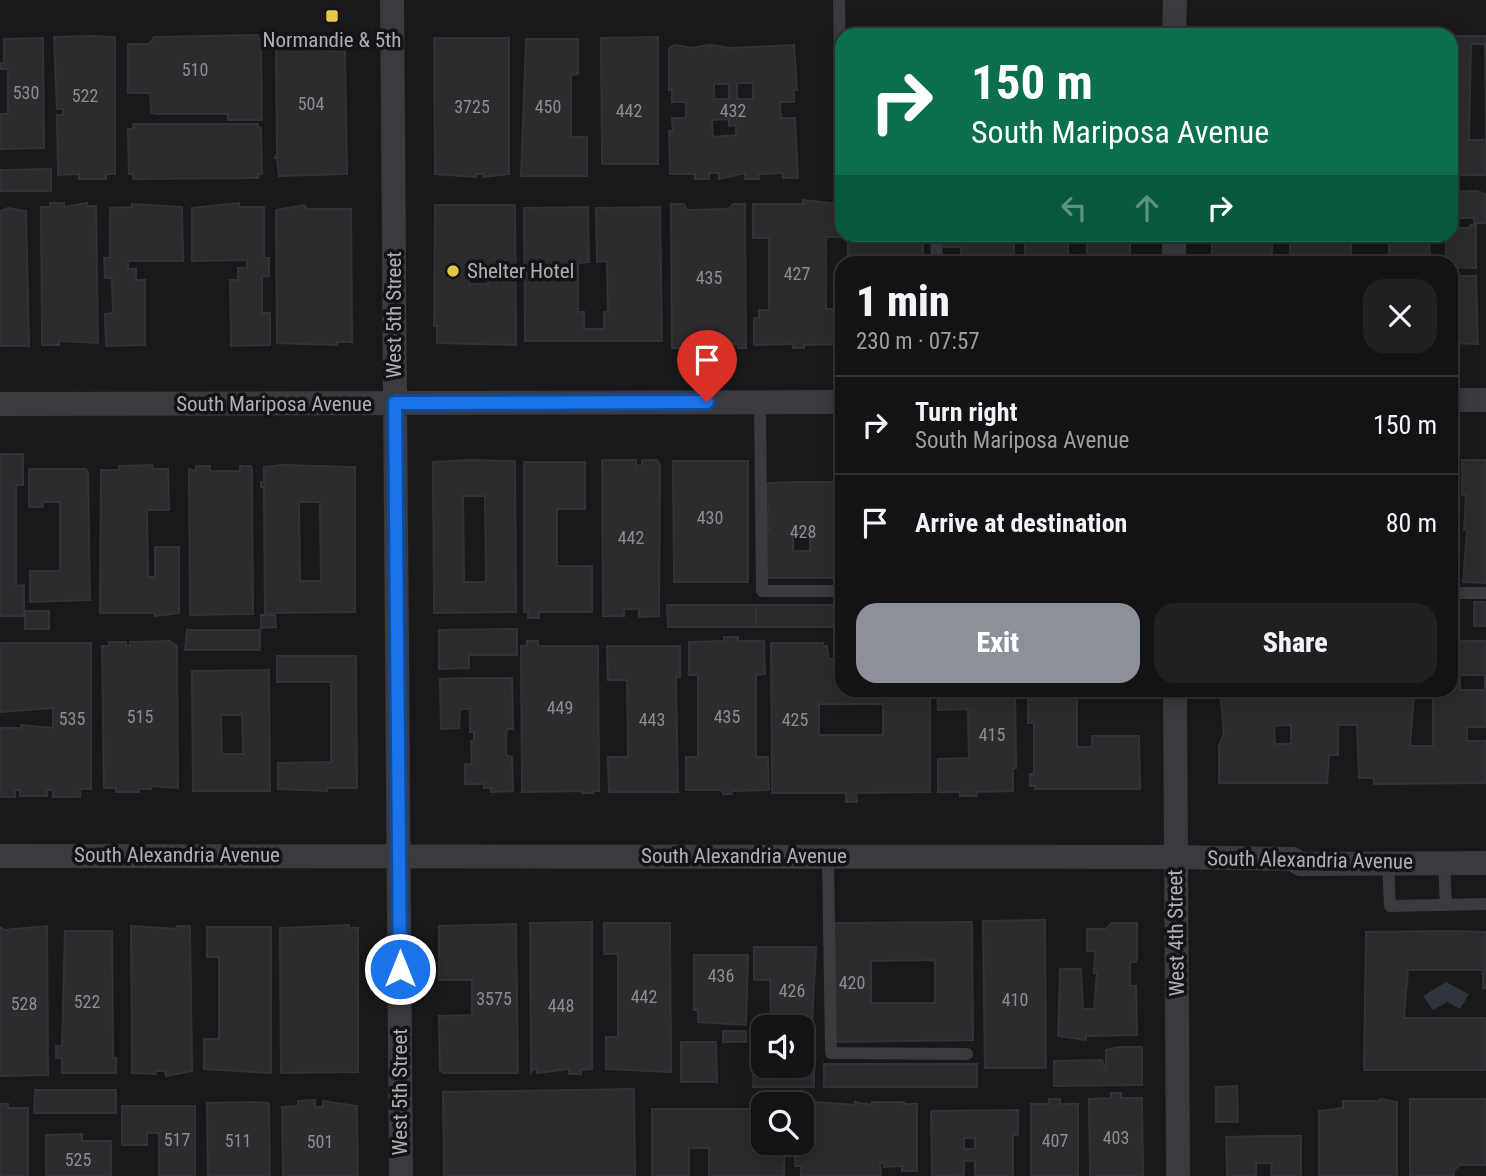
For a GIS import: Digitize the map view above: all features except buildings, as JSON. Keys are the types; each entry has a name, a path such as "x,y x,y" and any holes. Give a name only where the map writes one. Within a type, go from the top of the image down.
{"street":[{"name":"West 5th Street","path":"392,0 401,1176"},
{"path":"1174,28 1175,0"},
{"path":"1458,400 1486,400"},
{"name":"South Mariposa Avenue","path":"0,404 835,402"},
{"name":"West 4th Street","path":"1175,697 1178,1176"},
{"name":"South Alexandria Avenue","path":"0,856 1175,857 1293,859 1300,864 1486,863"}],"lane":[{"path":"839,0 839,28"},
{"path":"760,402 762,591 835,591"},
{"path":"1458,593 1486,593"},
{"path":"828,856 831,1053 967,1054"},
{"path":"1388,863 1390,906 1486,904"},
{"path":"1444,863 1446,905"}],"shaded area":[{"path":"1446,982 1469,994 1460,1009 1447,1002 1433,1010 1423,996"}],"place":[{"name":"Normandie & 5th","path":"332,16"},
{"name":"Shelter Hotel","path":"453,271"}],"route":[{"path":"400,969 395,403 707,402"}]}
